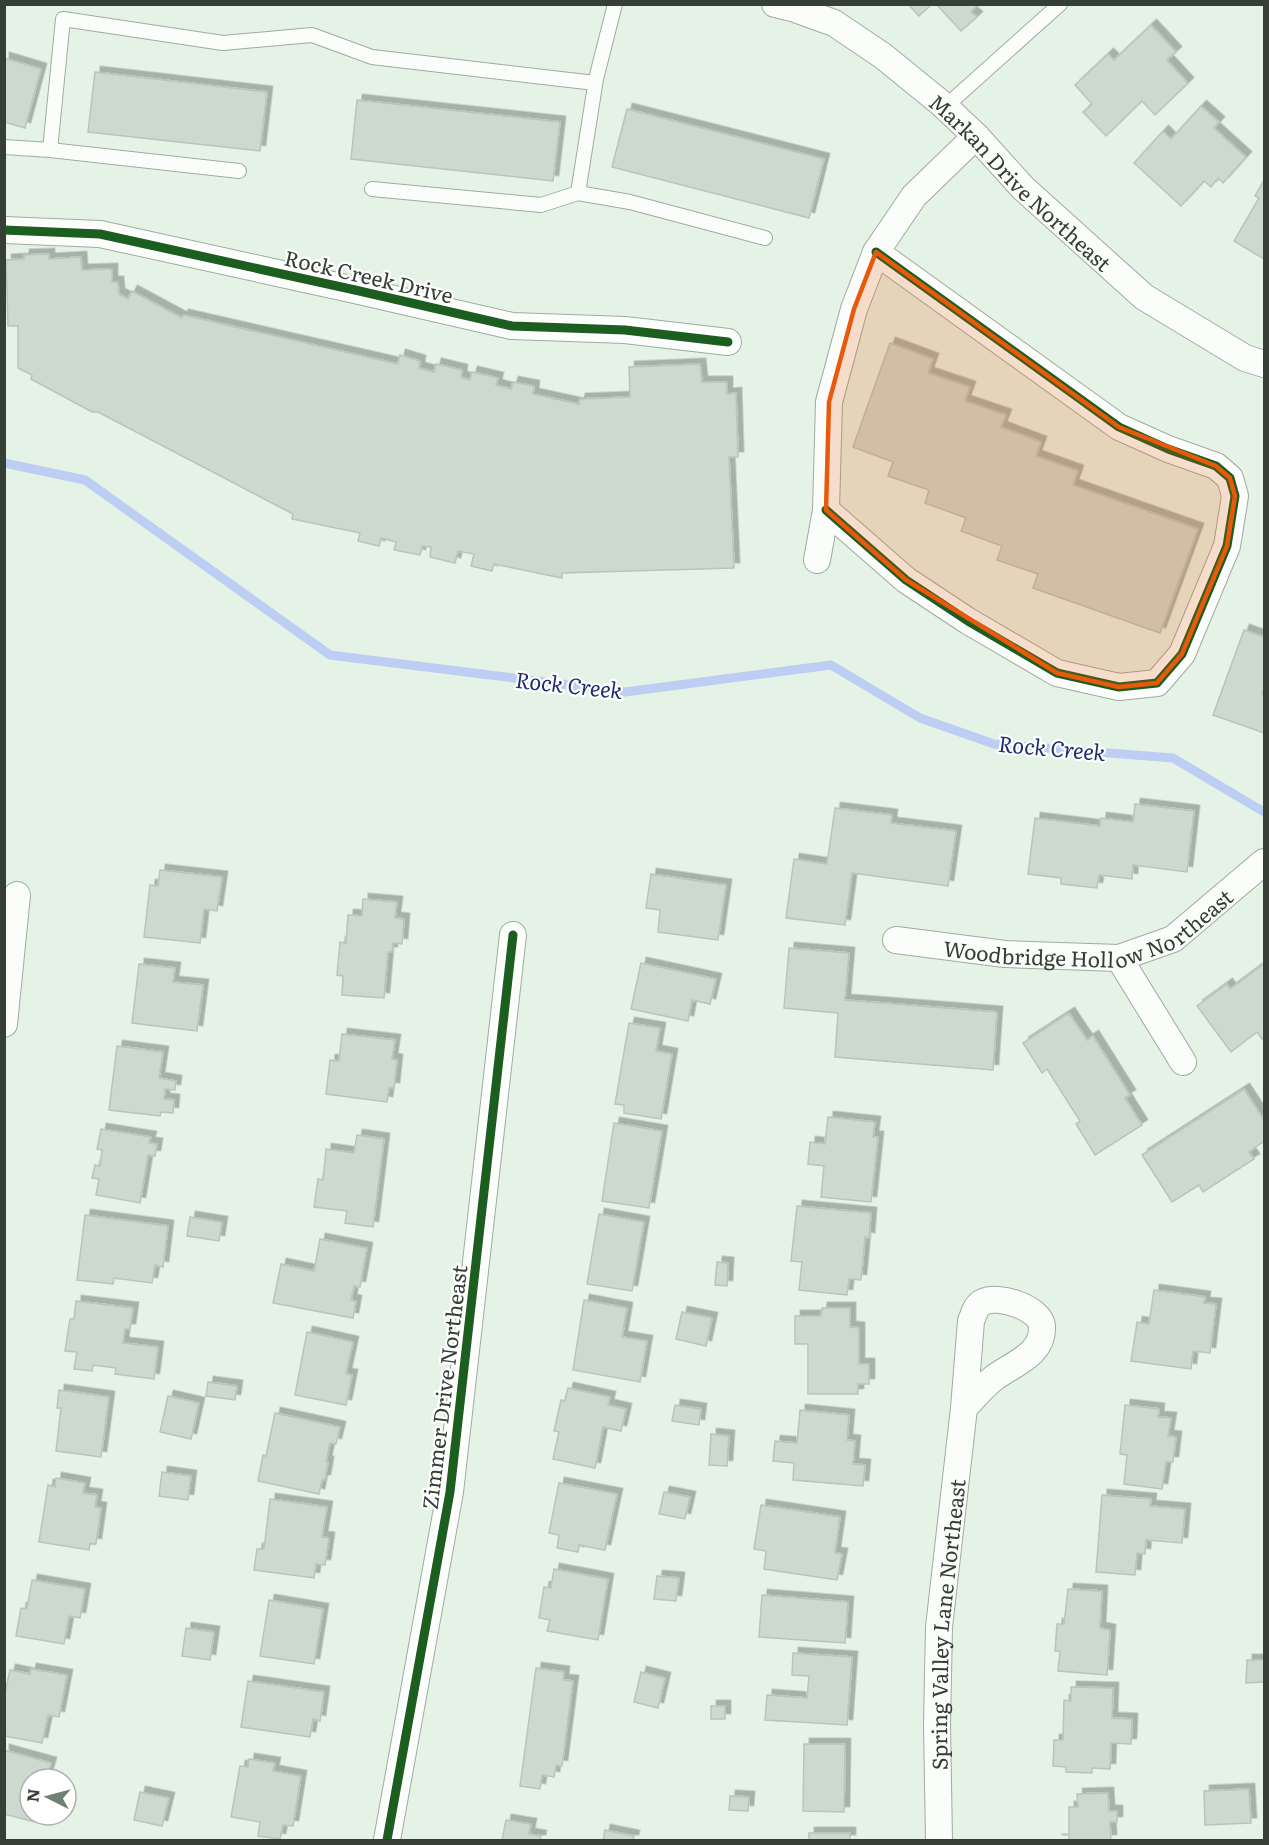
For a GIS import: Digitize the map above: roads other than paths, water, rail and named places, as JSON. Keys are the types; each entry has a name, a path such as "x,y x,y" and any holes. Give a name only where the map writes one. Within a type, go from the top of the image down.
{"street":[{"name":"Markan Drive Northeast","path":"790,6 834,23 884,56 945,107 976,136 1023,188 1143,297 1245,358 1264,364"},
{"path":"817,560 826,510 829,402 854,309 876,252 914,196 976,136"},
{"name":"Rock Creek Drive","path":"4,230 100,234 512,326 625,330 728,342"},
{"path":"826,510 906,580 968,621 1057,673 1119,687 1157,683 1182,654 1227,546 1235,496 1230,478 1216,466 1119,428 876,252"},
{"name":"Woodbridge Hollow Northeast","path":"896,940 1005,954 1119,958 1173,939 1264,862"},
{"path":"4,1024 17,895"},
{"name":"Zimmer Drive Northeast","path":"387,1840 450,1492 513,935"},
{"path":"1119,958 1183,1062"},
{"name":"Spring Valley Lane Northeast","path":"939,1840 937,1724 939,1627 964,1408"}],"lane":[{"path":"50,150 63,4"},
{"path":"578,193 595,83 615,4"},
{"path":"945,107 1060,4"},
{"path":"63,20 223,43 312,35 372,57 595,83"},
{"path":"4,147 239,171"},
{"path":"372,189 541,205 578,193 630,201 765,237"}],"waterway":[{"name":"Rock Creek","path":"4,463 85,480 330,655 625,692 831,665 920,718 994,744 1173,758 1264,812"}]}
